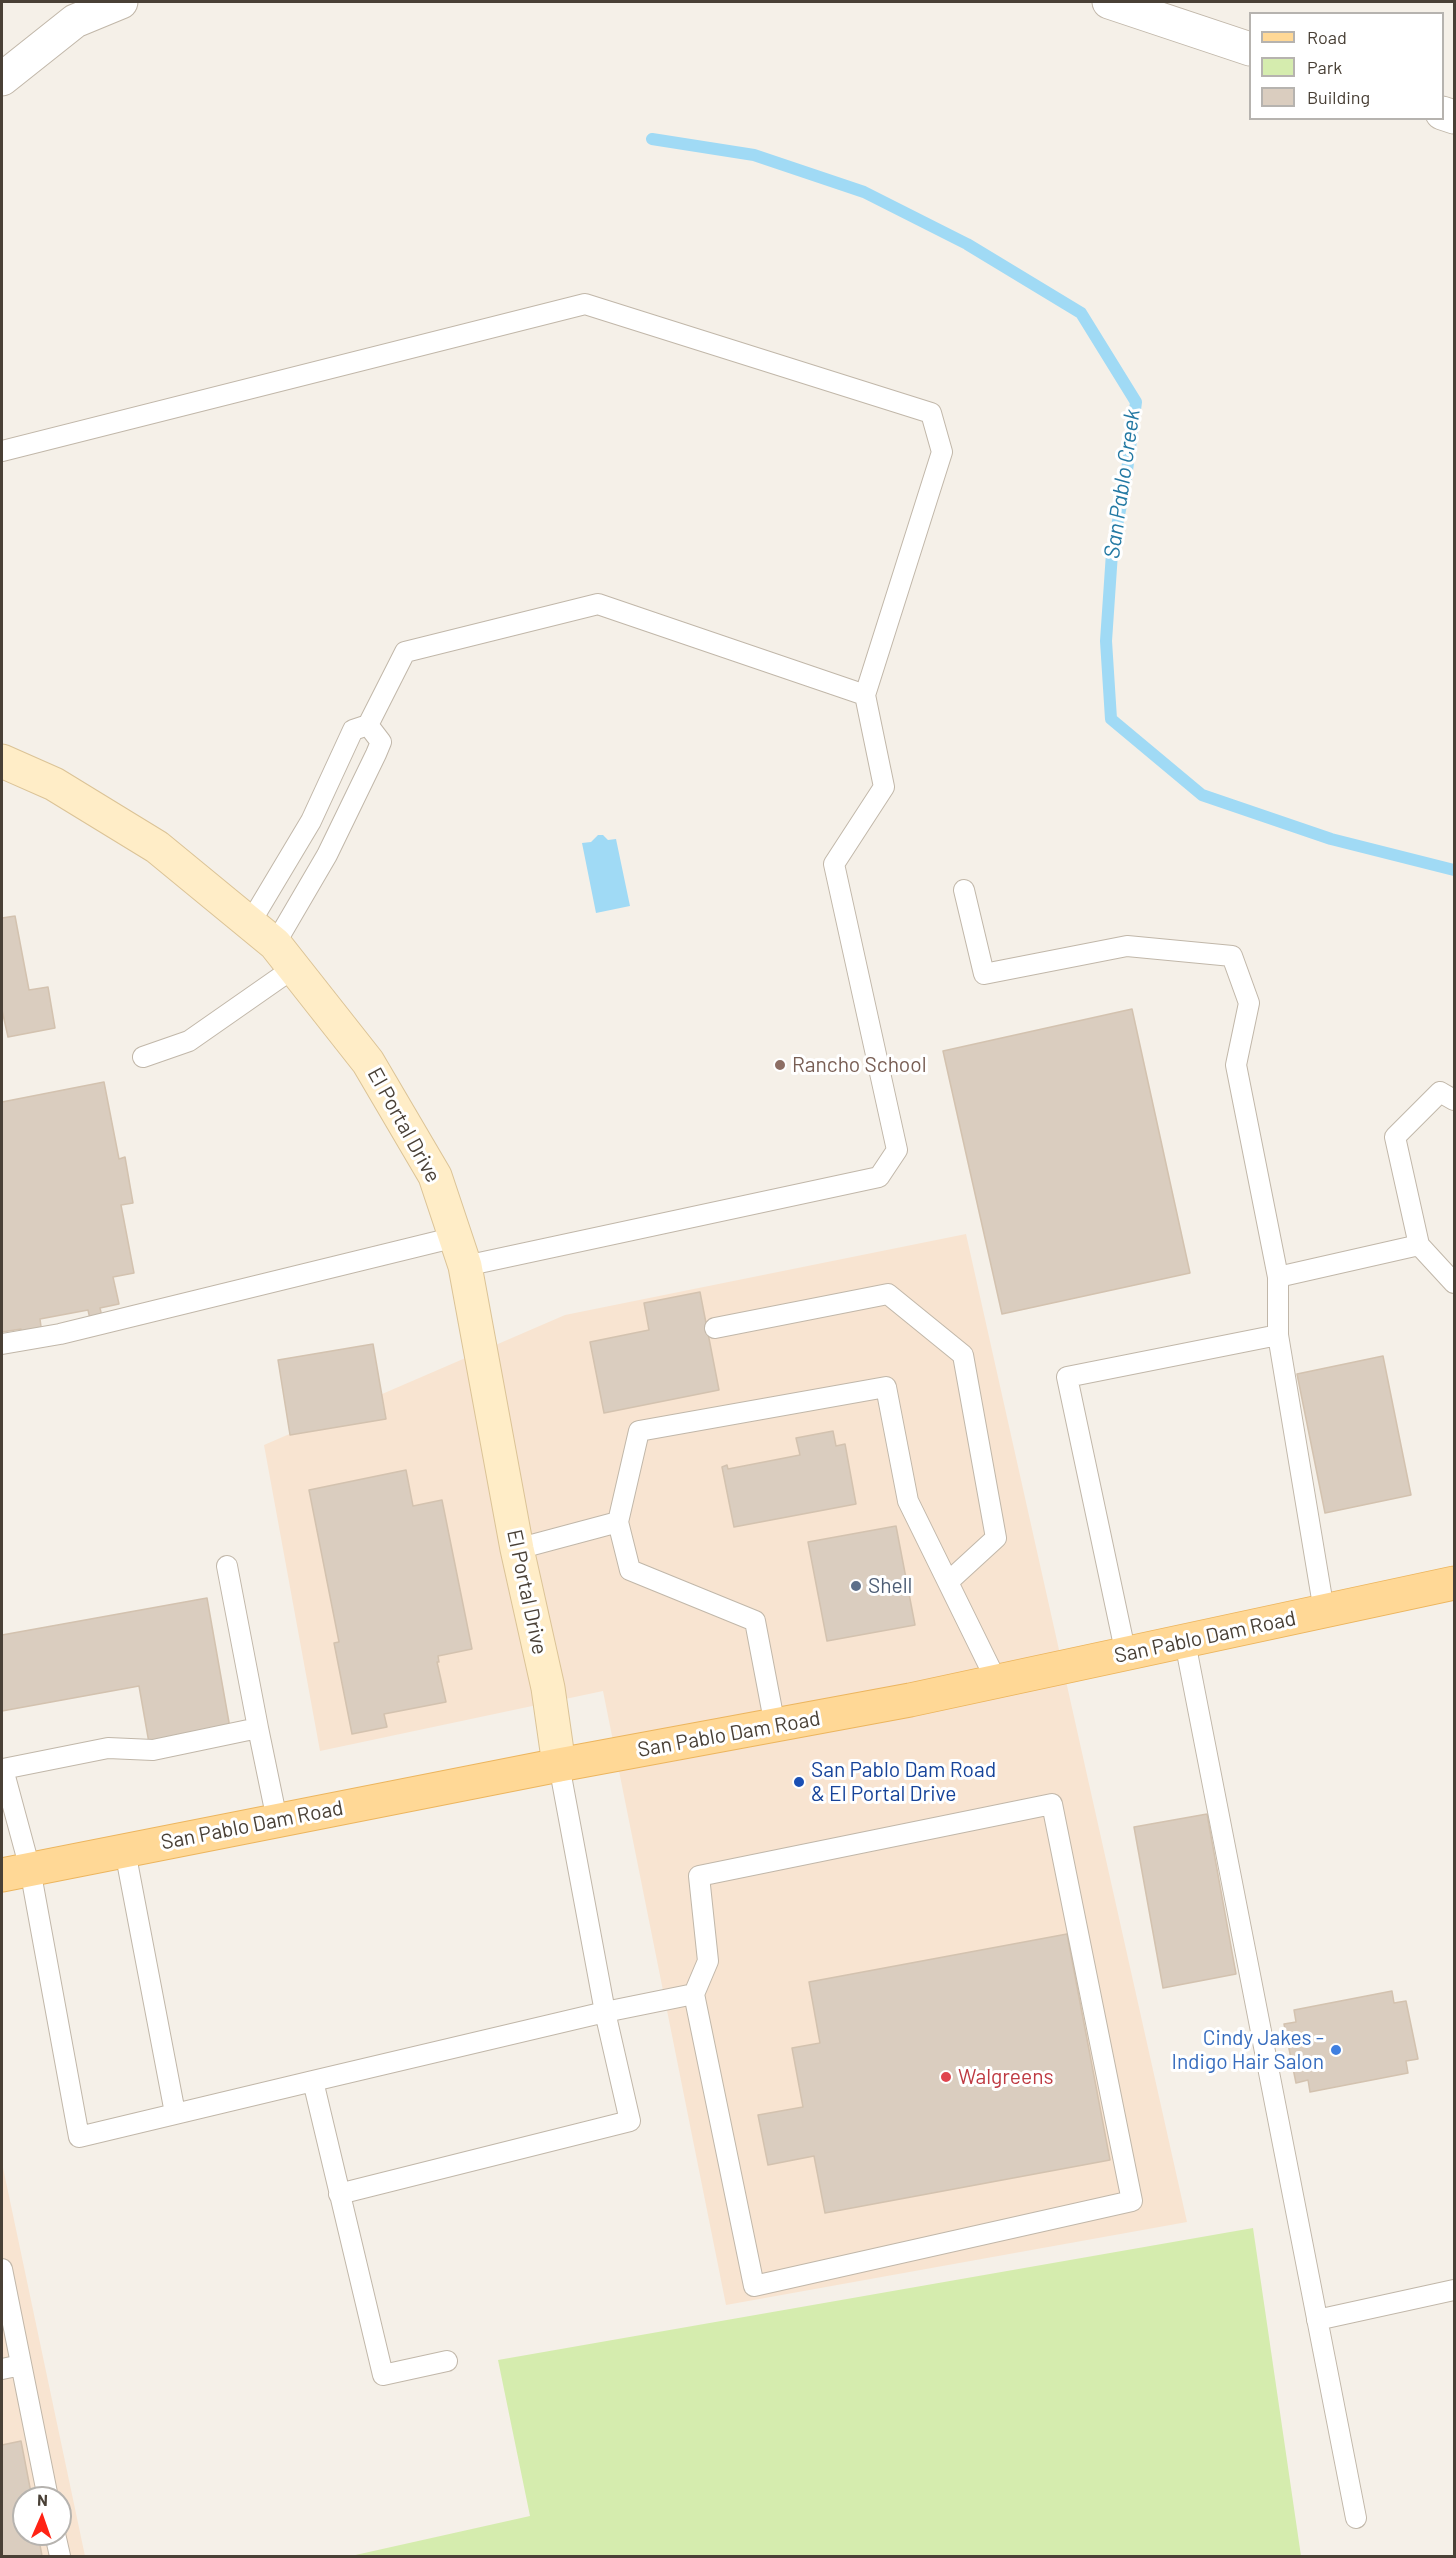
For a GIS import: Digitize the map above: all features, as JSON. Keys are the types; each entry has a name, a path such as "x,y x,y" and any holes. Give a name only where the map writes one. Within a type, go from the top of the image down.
{"main road":[{"name":"El Portal Drive","path":"2,761 54,784 157,847 250,923 285,955 368,1062 435,1176 461,1251 517,1550 548,1688 559,1765"},
{"name":"San Pablo Dam Road","path":"16,1872 997,1682 1455,1582"}],"street":[{"path":"2,79 75,21 121,2"},
{"path":"1109,2 1249,48"}],"lane":[{"path":"2,451 585,304 930,413 942,452 865,695 884,787 834,864 897,1150 879,1177 572,1244 461,1251 2,1344"},
{"path":"250,923 311,821 353,730 368,725 405,652 598,604 865,695"},
{"path":"143,1057 189,1041 285,955 327,855 379,748 381,742 368,725"},
{"path":"964,890 984,974 1127,946 1232,956 1249,1003 1236,1065 1278,1277 1278,1335 1324,1611"},
{"path":"1455,1100 1440,1092 1395,1137 1419,1245 1455,1283"},
{"path":"1278,1277 1419,1245"},
{"path":"715,1328 888,1294 963,1355 996,1538 948,1582"},
{"path":"1125,1655 1066,1377 1278,1335"},
{"path":"775,1726 755,1621 630,1570 618,1522 639,1431 886,1387 909,1501 997,1682"},
{"path":"517,1550 618,1522"},
{"path":"227,1566 277,1820"},
{"path":"1185,1642 1356,2518"},
{"path":"258,1728 153,1750 108,1748 3,1769 16,1872 79,2137 605,2012 694,1994"},
{"path":"339,2194 630,2121 605,2012 559,1765"},
{"path":"1052,1804 1132,2201 754,2286 694,1994 708,1961 699,1876 1052,1804"},
{"path":"125,1851 175,2114"},
{"path":"313,2081 383,2375 447,2361"},
{"path":"2,2269 46,2486"},
{"path":"1317,2320 1455,2290"},
{"path":"2,2369 21,2365"}],"shaded area":[{"path":"966,1234 1187,2222 726,2305 603,1691 320,1751 264,1445 565,1315"},
{"path":"2,2163 70,2486 12,2486 12,2546 72,2546 72,2494 85,2556 2,2556"}],"green space":[{"path":"1253,2228 1301,2556 351,2556 530,2516 498,2360"}],"water":[{"path":"598,835 603,835 608,840 616,839 630,906 596,913 582,843 591,842"}],"building":[{"path":"15,916 29,990 48,987 55,1028 8,1037 2,1010 2,918"},
{"path":"1132,1009 1190,1273 1002,1314 943,1051"},
{"path":"104,1082 119,1159 125,1157 133,1203 121,1205 134,1273 113,1277 119,1304 100,1308 102,1317 90,1319 88,1310 40,1319 42,1334 22,1338 21,1329 2,1332 2,1102"},
{"path":"700,1292 719,1390 604,1413 590,1342 649,1330 644,1303"},
{"path":"373,1344 386,1419 290,1435 278,1360"},
{"path":"1383,1356 1411,1495 1325,1513 1297,1374"},
{"path":"833,1431 836,1446 845,1444 856,1504 734,1527 722,1467 727,1465 728,1469 800,1455 796,1438"},
{"path":"406,1470 413,1506 442,1500 472,1649 438,1656 439,1662 437,1662 446,1702 384,1714 387,1727 352,1734 334,1643 339,1642 309,1490"},
{"path":"896,1526 915,1625 827,1641 808,1542"},
{"path":"207,1598 230,1728 149,1743 139,1686 2,1711 2,1635"},
{"path":"1207,1814 1236,1974 1163,1988 1134,1827"},
{"name":"Walgreens","path":"1067,1934 1110,2160 825,2213 814,2156 768,2165 758,2115 803,2107 792,2048 820,2043 809,1982"},
{"path":"1392,1991 1394,2003 1406,2001 1418,2059 1406,2061 1408,2073 1310,2092 1308,2080 1296,2083 1284,2024 1296,2022 1294,2010"},
{"path":"21,2441 30,2486 12,2486 12,2546 40,2546 42,2556 2,2556 2,2445"}],"waterway":[{"name":"San Pablo Creek","path":"652,139 754,155 864,192 967,244 1081,313 1136,402 1126,478 1112,553 1106,641 1111,719 1202,795 1331,839 1454,870"}],"place":[{"name":"Rancho School","path":"780,1065"},
{"name":"Shell","path":"856,1586"},
{"name":"San Pablo Dam Road & El Portal Drive","path":"799,1782"},
{"name":"Cindy Jakes - Indigo Hair Salon","path":"1336,2050"},
{"name":"Walgreens","path":"946,2077"}]}
